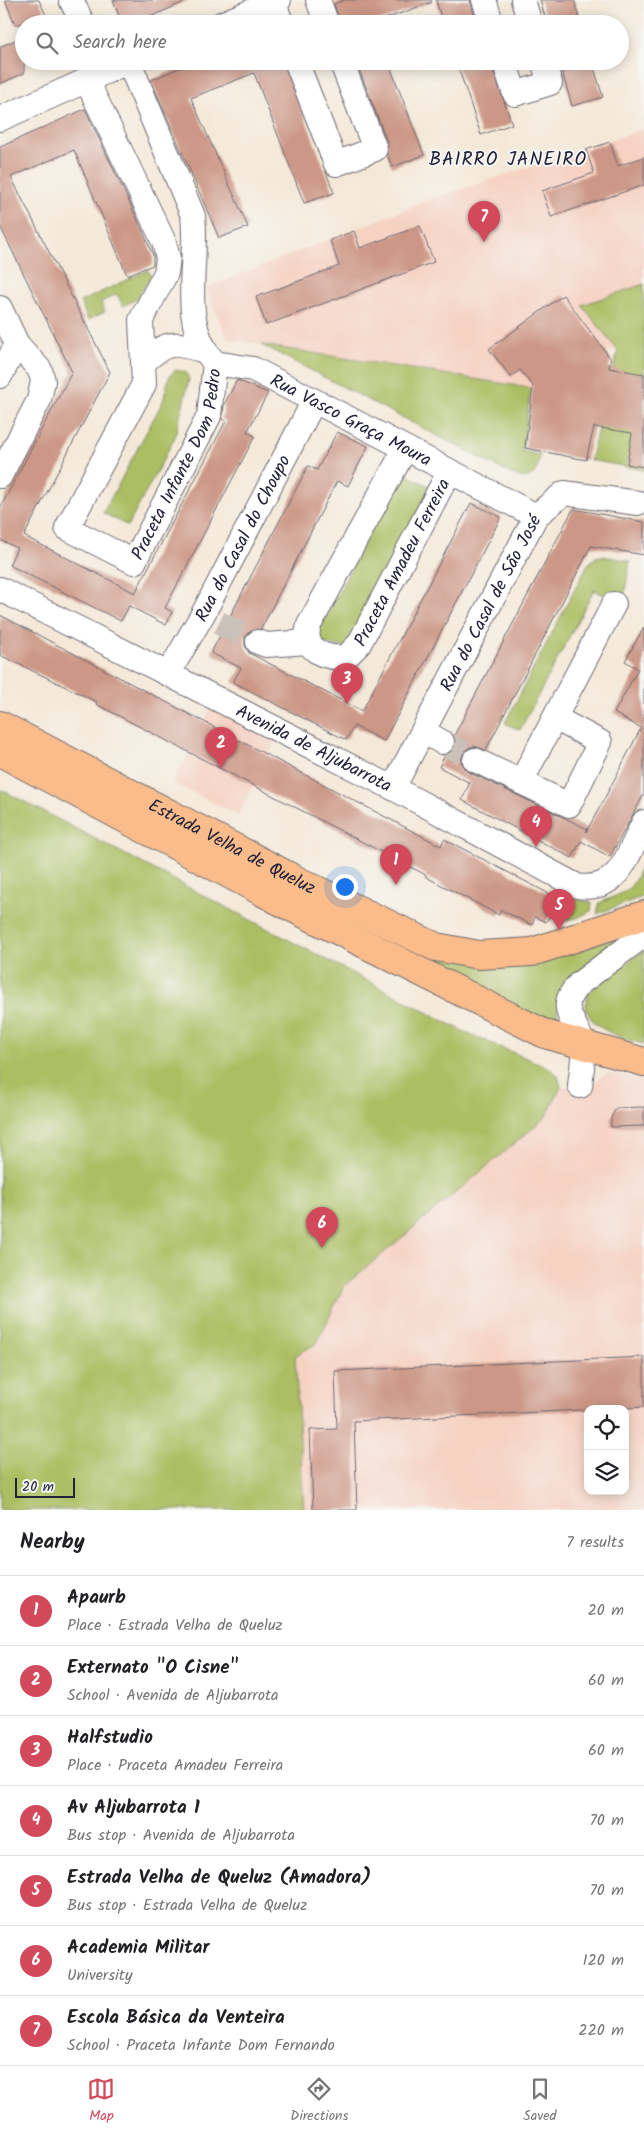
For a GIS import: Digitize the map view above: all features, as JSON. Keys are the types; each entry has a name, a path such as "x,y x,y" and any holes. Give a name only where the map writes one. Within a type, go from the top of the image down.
{"main road":[{"name":"Estrada Velha de Queluz","path":"0,725 300,882 436,947 478,955 532,952 644,915"},
{"name":"Estrada Velha de Queluz","path":"0,752 289,906 545,1034 644,1062"}],"street":[{"path":"72,0 79,15"},
{"path":"318,0 324,15"},
{"path":"484,0 489,15"},
{"path":"522,0 527,15"},
{"path":"255,15 278,9"},
{"name":"Praceta Infante Dom Pedro","path":"97,71 164,242 168,258 166,273 141,320 144,384 67,528 134,562 209,416 209,357 190,293 194,238 193,216 133,70"},
{"path":"299,70 336,164 375,149 344,70"},
{"path":"507,70 515,94 550,83 546,70"},
{"path":"0,119 97,71"},
{"path":"164,242 194,238"},
{"path":"0,308 17,344 40,370 43,380 39,400 0,476"},
{"path":"0,376 17,344"},
{"name":"Praceta Infante Dom Pedro","path":"143,363 159,348 180,344 209,357"},
{"name":"Rua Vasco Graça Moura","path":"209,357 253,368 404,449 536,516"},
{"name":"Rua do Casal do Choupo","path":"168,674 211,619 314,401"},
{"path":"258,642 266,645 308,642 307,633 309,625 404,449"},
{"name":"Praceta Amadeu Ferreira","path":"308,642 316,652 326,656 346,657 359,644 449,472"},
{"name":"Rua do Casal de São José","path":"393,788 433,737 536,516 564,493 638,503"},
{"name":"Avenida de Aljubarrota","path":"0,588 393,788 578,886 595,887 611,881 616,876 644,822"},
{"path":"522,782 614,604"},
{"path":"475,760 569,805 600,742 555,718"},
{"path":"580,1086 583,1046 568,1011 568,1000 572,991 644,934"}],"shaded area":[{"path":"644,129 644,284 583,305 618,351 600,350 535,389 227,339 206,288 429,200"},
{"path":"211,707 276,740 238,815 173,783"},
{"path":"0,789 469,1034 550,1068 558,1076 561,1087 593,1086 599,1078 607,1073 644,1079 644,1510 0,1510"}],"green space":[{"path":"148,270 151,276 137,299 123,306 117,294 101,302 105,312 88,320 80,302"},
{"path":"644,284 644,470 590,460 618,351 582,305"},
{"path":"262,345 531,388 522,451 540,455 535,472 529,477 524,478 511,474"},
{"path":"175,370 186,372 189,380 175,437 128,526 103,513 163,401 169,377"},
{"path":"401,472 431,487 347,647 321,643 318,632"},
{"path":"602,556 630,561 624,598 608,591 606,596 594,590 520,730 505,723 588,564 596,557"},
{"path":"0,789 469,1034 550,1068 558,1076 561,1087 546,1117 344,1286 317,1343 295,1356 304,1510 0,1510"},
{"path":"644,854 644,896 597,914 599,903 625,891 634,882"},
{"path":"572,898 592,903 591,911 577,918 561,921"},
{"path":"637,928 557,1011 558,1026 514,1007 379,934 421,949"},
{"path":"644,950 644,1044 623,1038 601,1028 588,1013 586,1003 589,992"}],"building":[{"path":"5,0 39,0 46,15 15,15 15,24"},
{"path":"113,0 189,0 155,15 119,15"},
{"path":"344,0 431,0 432,2 396,15 337,15 334,4"},
{"path":"436,0 470,0 474,15 440,15"},
{"path":"540,0 574,0 578,15 544,15"},
{"path":"15,40 15,70 24,70 24,73 0,84 0,47"},
{"path":"175,70 286,70 334,193 304,203 254,73 191,98 248,227 219,238 151,80"},
{"path":"359,70 391,70 424,155 392,167 387,154 388,144"},
{"path":"459,70 493,70 512,124 481,135"},
{"path":"562,70 595,70 603,97 572,106"},
{"path":"85,109 140,225 153,255 153,265 127,275 74,150 11,177 110,372 24,536 135,593 226,421 222,419 224,405 237,380 268,393 247,432 255,436 165,608 172,612 166,625 129,606 121,621 9,565 17,548 0,540 0,508 72,372 0,226 0,147"},
{"path":"610,142 618,166 644,157 644,185 551,217 542,191 594,173 586,150"},
{"path":"420,226 434,262 266,325 256,297 339,266 330,240 354,231 360,248"},
{"path":"563,295 611,359 609,368 644,374 644,467 627,464 632,433 594,427 586,460 525,448 533,386 520,370 511,377 489,349"},
{"path":"337,432 368,446 348,486 337,481 261,629 250,631 245,637 245,645 249,653 362,711 471,503 501,517 384,741 354,726 346,740 233,682 241,668 211,653 308,466 317,470"},
{"path":"573,509 644,522 644,555 591,546 486,750 474,746 468,748 463,754 461,762 469,772 587,829 586,832 641,728 614,713 638,669 625,661 644,627 644,794 610,857 581,841 572,858 462,800 470,783 439,767 445,755 454,748 454,736"},
{"path":"0,615 441,846 444,839 565,902 557,919 550,916 546,922 535,917 532,925 501,910 499,915 426,877 426,875 96,704 97,702 0,655"},
{"path":"644,1107 644,1126 611,1127 611,1118 616,1108"},
{"path":"644,1357 644,1407 584,1405 584,1410 354,1421 357,1510 313,1510 310,1430 337,1429 335,1371"}],"tunnel":[{"path":"219,623 258,642"},
{"path":"442,742 475,760"}],"place":[{"name":"Escola Básica da Venteira","path":"484,242"},
{"name":"Halfstudio","path":"347,704"},
{"name":"Externato \"O Cisne\"","path":"221,768"},
{"name":"Av Aljubarrota 1","path":"536,847"},
{"name":"Apaurb","path":"396,885"},
{"name":"Estrada Velha de Queluz (Amadora)","path":"559,930"},
{"name":"Academia Militar","path":"322,1248"}],"district":[{"name":"BAIRRO JANEIRO","path":"508,158"}]}
